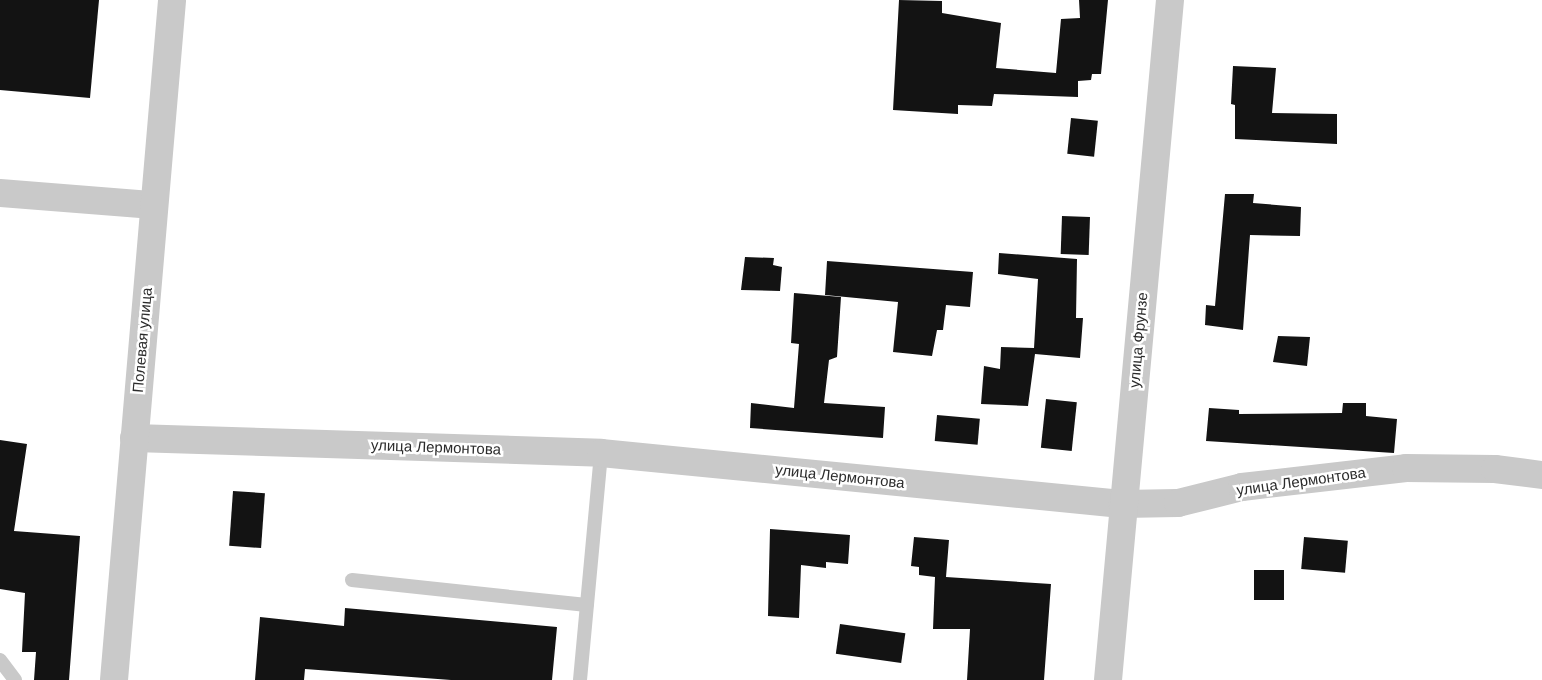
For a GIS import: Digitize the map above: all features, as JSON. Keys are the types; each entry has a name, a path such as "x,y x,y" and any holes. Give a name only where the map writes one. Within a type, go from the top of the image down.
{"street":[{"name":"Полевая улица","path":"114,680 172,0"},
{"name":"улица Фрунзе","path":"1108,680 1122,504 1170,0"},
{"path":"0,193 154,205"},
{"name":"улица Лермонтова","path":"134,438 601,453 1122,504 1178,503 1242,487 1406,468 1495,469 1542,475"}],"lane":[{"path":"580,680 601,453"},
{"path":"352,580 587,605"},
{"path":"0,660 15,680"}],"building":[{"path":"0,0 99,0 90,98 0,90"},
{"path":"899,0 942,1 942,13 1001,23 996,68 1056,73 1061,19 1080,18 1079,0 1108,0 1101,74 1092,74 1091,80 1078,81 1078,97 994,94 992,106 958,105 958,114 893,110"},
{"path":"1233,66 1276,68 1272,113 1337,114 1337,144 1235,139 1235,105 1231,104"},
{"path":"1071,118 1098,121 1094,157 1067,154"},
{"path":"1225,194 1254,194 1253,203 1301,207 1300,236 1250,235 1243,330 1205,325 1206,305 1215,306"},
{"path":"1062,216 1090,217 1089,255 1061,254"},
{"path":"999,253 1077,259 1076,318 1083,318 1080,358 1035,354 1028,406 981,404 984,366 1000,369 1001,347 1034,348 1038,279 998,274"},
{"path":"745,257 774,258 773,265 782,267 780,291 741,290"},
{"path":"827,261 973,272 970,307 946,305 943,330 937,330 932,356 893,352 898,302 825,295"},
{"path":"794,293 841,297 837,357 829,360 824,403 885,407 883,438 750,428 751,403 794,408 799,344 791,343"},
{"path":"1278,336 1310,337 1307,366 1273,362"},
{"path":"1046,399 1077,402 1072,451 1041,448"},
{"path":"1343,403 1366,403 1366,416 1397,419 1394,453 1206,441 1209,408 1239,410 1239,414 1342,413"},
{"path":"937,415 980,419 978,445 935,441"},
{"path":"0,440 27,444 14,531 80,536 69,680 34,680 36,652 22,652 25,593 0,589"},
{"path":"233,491 265,493 261,548 229,546"},
{"path":"770,529 850,535 848,564 826,562 826,568 801,565 799,618 768,616"},
{"path":"914,537 949,540 946,577 1051,584 1044,680 967,680 970,629 933,629 935,577 919,575 919,567 911,566"},
{"path":"1304,537 1348,541 1345,573 1301,569"},
{"path":"1254,570 1284,570 1284,600 1254,600"},
{"path":"345,608 557,627 552,680 451,680 305,669 304,680 255,680 260,617 344,626"},
{"path":"840,624 905,633 901,663 836,654"}]}
